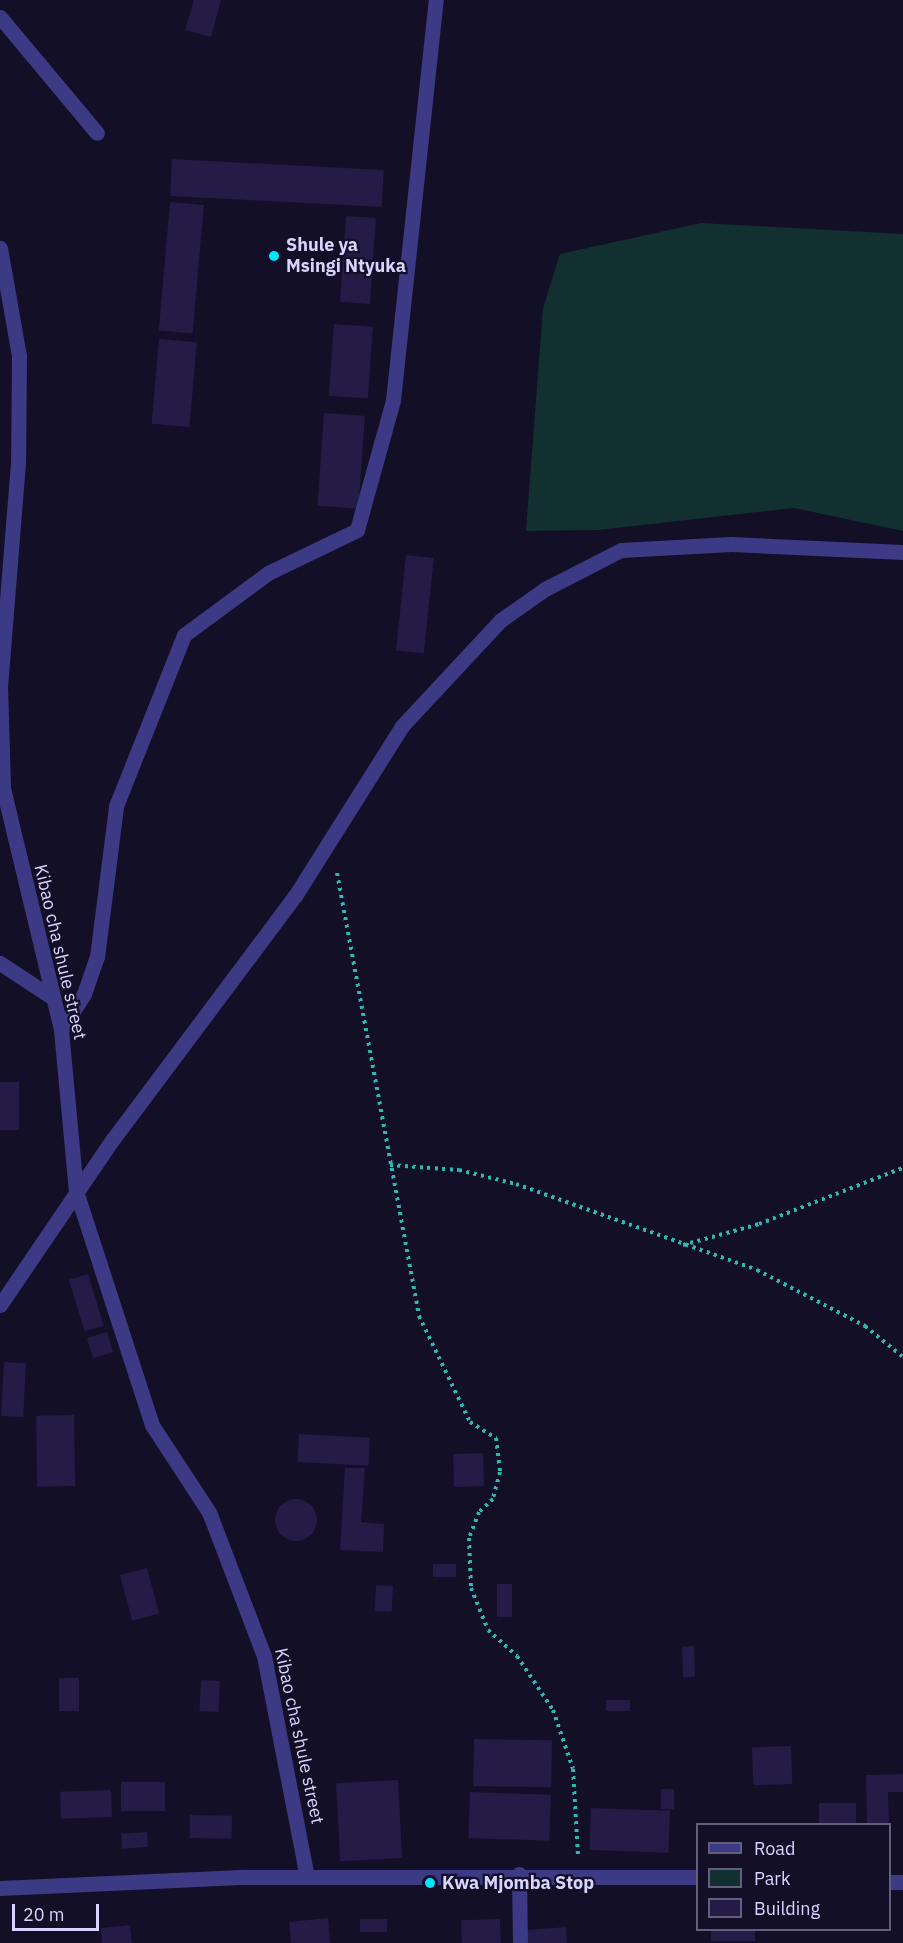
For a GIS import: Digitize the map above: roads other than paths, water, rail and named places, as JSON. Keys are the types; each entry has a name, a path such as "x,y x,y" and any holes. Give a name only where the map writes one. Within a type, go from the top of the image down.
{"street":[{"path":"61,1030 84,994 97,957 116,806 184,635 268,573 357,530 393,400 435,0"},
{"path":"0,17 97,132"},
{"name":"Kibao cha shule street","path":"0,248 19,356 6,539 0,685 3,788 50,996 61,1030 76,1191 152,1425 209,1512 264,1656 307,1877"},
{"path":"0,1305 76,1191 333,839 375,763 467,653 501,620 587,566 621,550 680,544 903,552"},
{"path":"0,963 50,996"},
{"path":"519,1874 520,1943"},
{"path":"0,1888 307,1877 519,1874 696,1877"}],"place":[{"name":"Shule ya Msingi Ntyuka","path":"274,256"},
{"name":"Kwa Mjomba Stop","path":"430,1883"}]}
